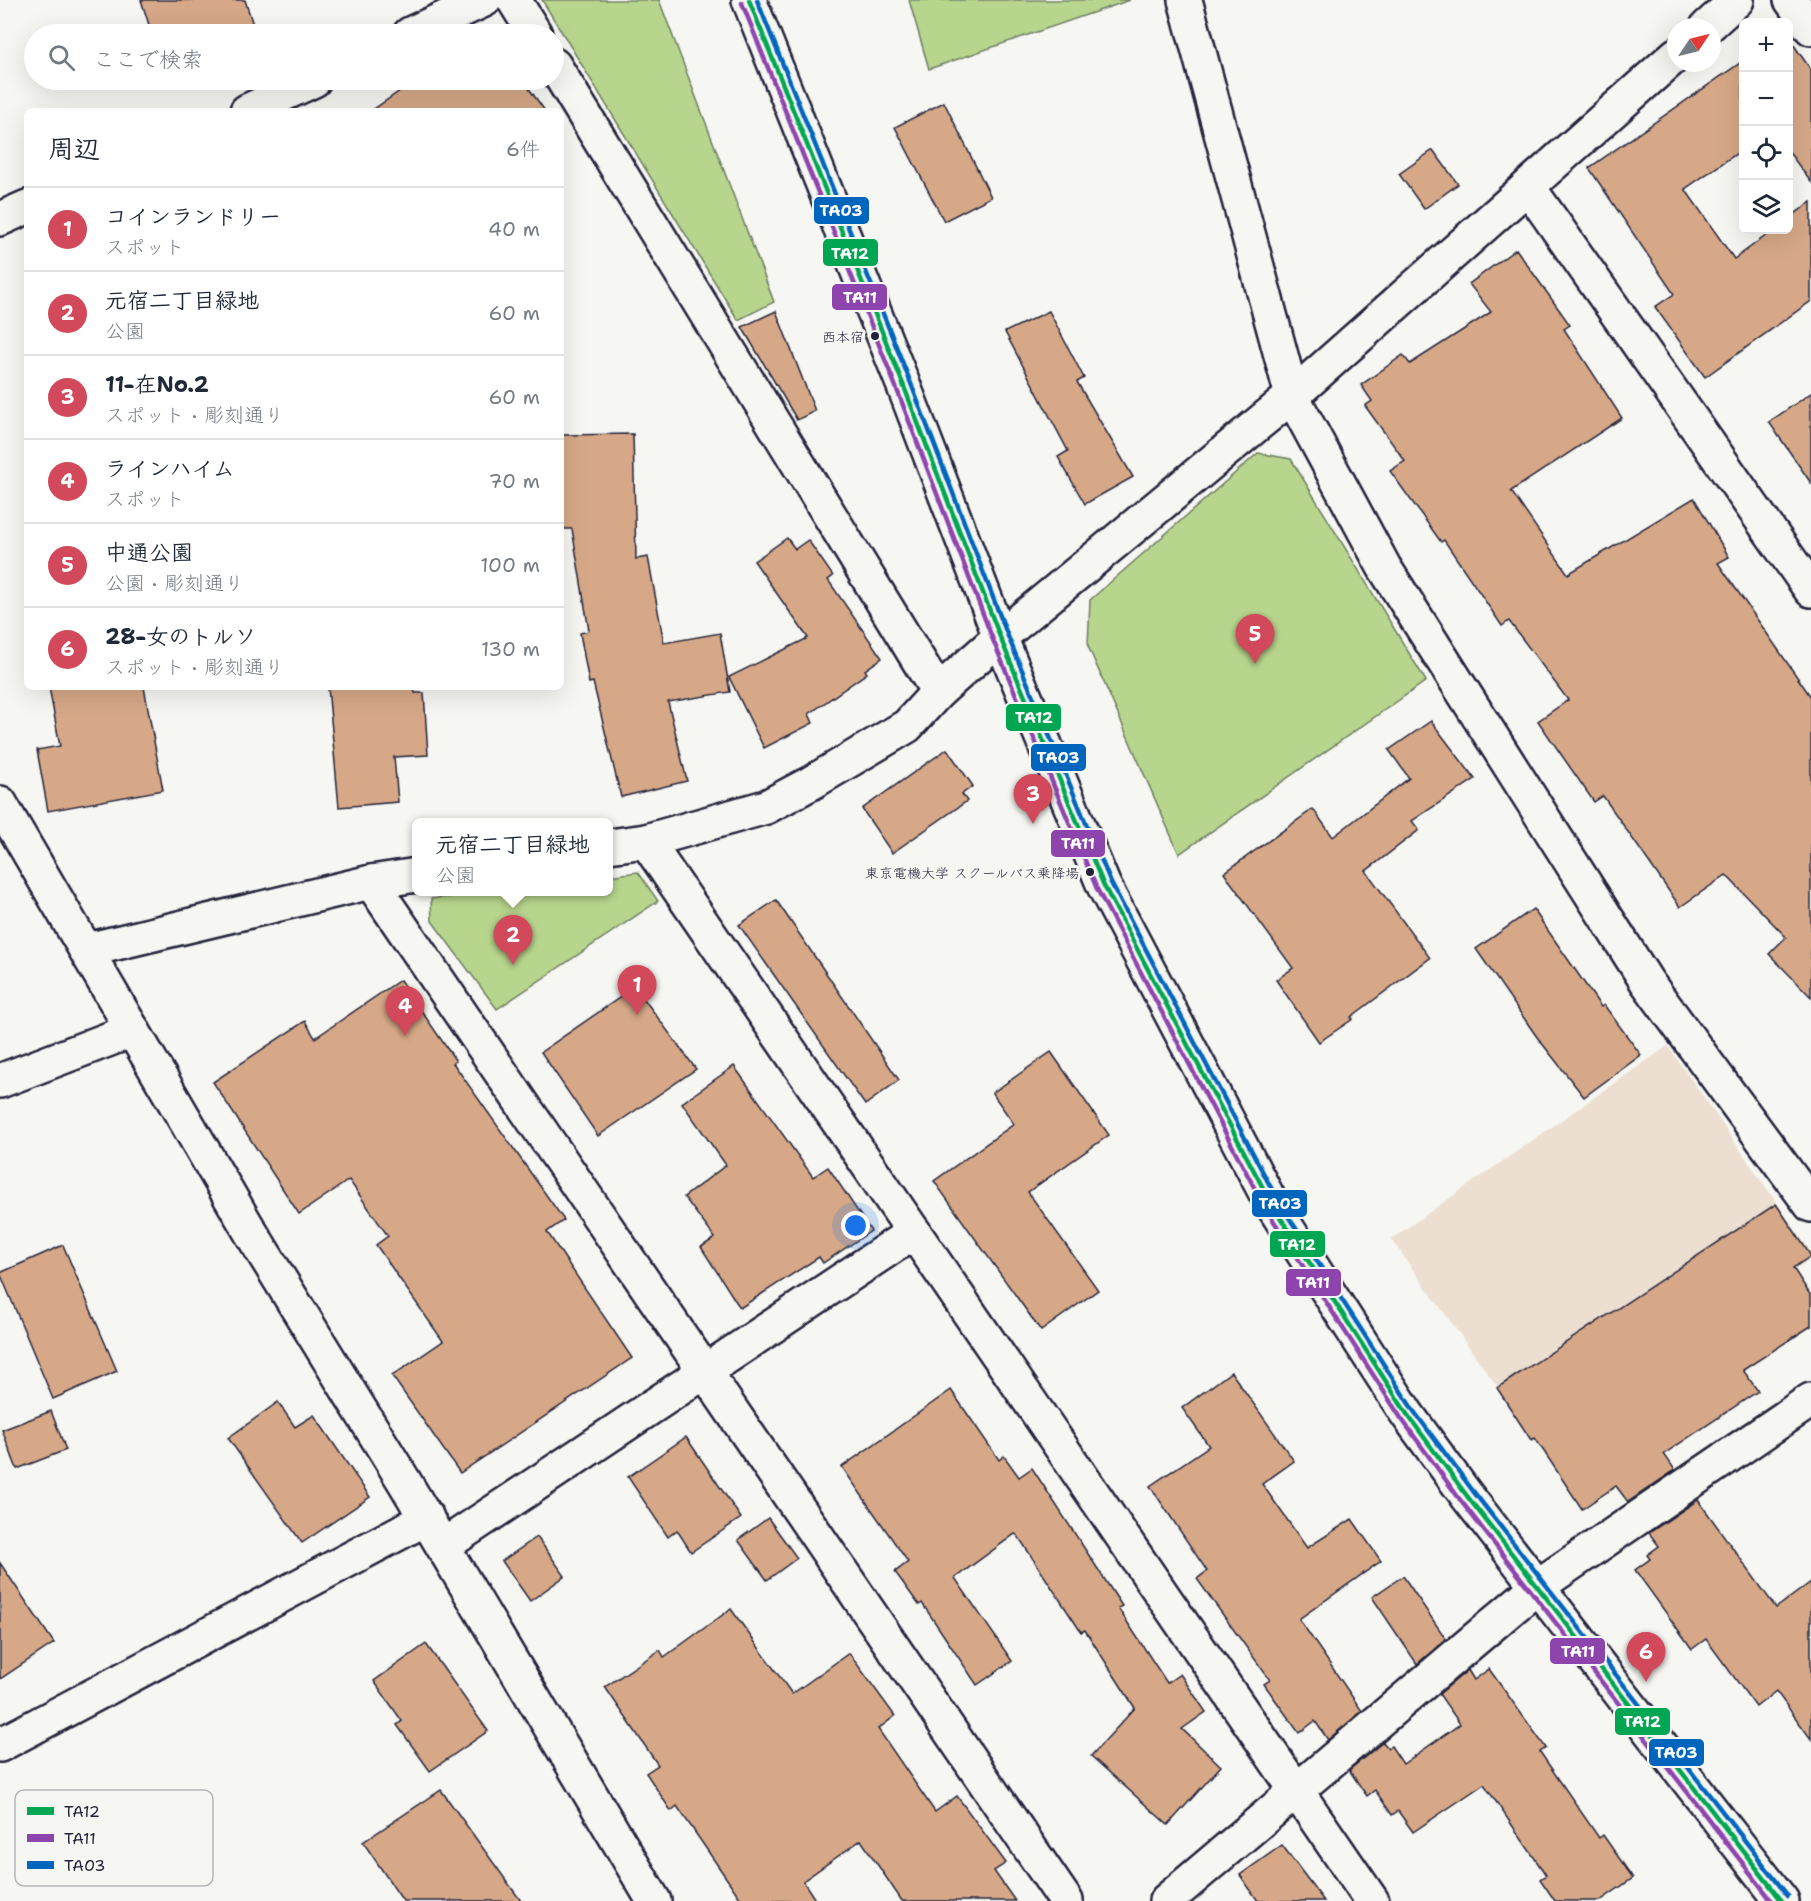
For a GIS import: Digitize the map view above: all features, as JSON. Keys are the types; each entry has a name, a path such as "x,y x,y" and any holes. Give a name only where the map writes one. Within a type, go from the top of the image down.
{"street":[{"path":"432,24 484,0"},
{"path":"514,0 529,24"},
{"path":"749,0 903,384 1000,637 1104,886 1272,1203 1407,1414 1782,1901"},
{"path":"1185,0 1292,396 1384,567 1647,982 1811,1205"},
{"path":"1717,18 1737,0"},
{"path":"1791,0 1811,28"},
{"path":"613,845 646,841 766,807 907,726 938,692 1000,637 1292,396 1667,63"},
{"path":"564,81 938,692"},
{"path":"253,108 292,90"},
{"path":"1529,188 1811,590"},
{"path":"0,219 24,208"},
{"path":"0,803 250,1231 444,1546 654,1901"},
{"path":"646,841 1372,1901"},
{"path":"87,950 371,882 412,876"},
{"path":"371,882 1066,1901"},
{"path":"0,1081 134,1030"},
{"path":"444,1546 914,1232"},
{"path":"1166,1901 1538,1586 1811,1400"},
{"path":"0,1745 427,1518"}],"shaded area":[{"path":"1668,1046 1811,1252 1811,1259 1533,1436 1391,1239"}],"green space":[{"path":"542,0 659,0 774,302 738,320 564,36 564,24 557,24"},
{"path":"909,0 1130,0 929,69"},
{"path":"1258,453 1291,459 1426,681 1179,854 1088,646 1090,600"},
{"path":"638,872 658,901 497,1009 432,921 431,899 455,896 613,896 613,875"}],"building":[{"path":"141,0 245,0 253,24 149,24"},
{"path":"1793,44 1811,70 1811,182 1793,158"},
{"path":"1739,64 1739,152 1685,189 1734,259 1768,234 1793,234 1793,215 1811,202 1811,301 1705,377 1655,307 1674,294 1589,168"},
{"path":"401,90 530,90 543,108 375,108"},
{"path":"944,102 991,197 944,221 895,127"},
{"path":"1433,150 1458,184 1424,209 1399,174"},
{"path":"1516,249 1570,325 1564,329 1622,418 1511,491 1568,574 1694,498 1729,557 1718,563 1811,697 1811,997 1769,954 1786,937 1726,875 1680,907 1603,796 1594,802 1538,721 1568,700 1509,621 1502,626 1444,540 1441,542 1390,471 1405,461 1365,406 1372,401 1361,385 1403,355 1410,364 1491,312 1469,284"},
{"path":"776,311 815,411 797,420 742,327"},
{"path":"1049,311 1084,378 1077,382 1133,477 1085,504 1058,457 1068,451 1005,332"},
{"path":"1811,393 1811,483 1769,422"},
{"path":"633,434 636,559 648,557 664,643 720,633 730,692 668,702 687,781 621,797 593,682 589,683 580,633 589,631 572,529 564,529 564,435"},
{"path":"787,538 795,549 808,540 833,576 828,580 882,658 865,670 867,673 809,714 813,723 764,748 729,677 808,638 754,561"},
{"path":"50,690 145,690 163,790 48,811 37,750 60,746"},
{"path":"328,690 414,690 415,693 424,693 428,755 394,757 398,802 339,807"},
{"path":"1431,721 1475,779 1412,821 1419,830 1366,871 1430,958 1351,1017 1353,1019 1319,1042 1276,980 1293,968 1224,873 1313,809 1333,837 1409,778 1389,750"},
{"path":"947,749 973,786 962,794 967,801 892,853 862,809"},
{"path":"776,900 899,1080 865,1105 739,925"},
{"path":"1533,909 1601,1007 1604,1005 1641,1055 1584,1097 1537,1037 1476,949"},
{"path":"400,980 456,1061 453,1063 564,1220 547,1232 632,1358 460,1473 392,1376 443,1341 376,1245 388,1236 349,1180 299,1214 213,1082 305,1021 315,1038"},
{"path":"635,987 696,1069 598,1136 541,1052"},
{"path":"1051,1052 1109,1135 1028,1192 1098,1290 1041,1331 934,1181 1014,1124 992,1093"},
{"path":"734,1066 813,1177 828,1167 871,1231 823,1263 819,1257 740,1308 701,1247 715,1238 684,1197 726,1165 682,1103"},
{"path":"1776,1204 1811,1256 1793,1268 1811,1296 1811,1326 1743,1370 1758,1391 1664,1454 1675,1470 1628,1502 1616,1486 1582,1509 1535,1438 1531,1440 1497,1388"},
{"path":"63,1245 117,1371 53,1399 0,1273"},
{"path":"1231,1372 1294,1461 1262,1484 1307,1548 1352,1519 1381,1561 1299,1619 1362,1711 1328,1740 1315,1721 1299,1733 1264,1684 1270,1680 1197,1579 1207,1571 1150,1486 1209,1446 1182,1408"},
{"path":"951,1390 999,1460 1004,1456 1019,1477 1032,1468 1122,1606 1118,1608 1167,1683 1180,1674 1206,1712 1182,1729 1221,1766 1168,1825 1091,1756 1135,1708 1085,1630 1081,1632 1018,1536 1015,1534 955,1578 1012,1661 977,1685 922,1603 919,1605 895,1572 908,1562 842,1467"},
{"path":"278,1402 295,1427 314,1415 370,1497 302,1543 228,1438"},
{"path":"51,1411 66,1450 17,1469 2,1430"},
{"path":"686,1437 741,1518 691,1552 677,1530 668,1537 628,1477"},
{"path":"1698,1500 1776,1608 1811,1582 1811,1739 1776,1691 1756,1707 1706,1639 1692,1649 1635,1570 1650,1559 1647,1555 1659,1546 1649,1533"},
{"path":"768,1518 797,1558 767,1580 738,1540"},
{"path":"537,1537 565,1576 530,1601 502,1561"},
{"path":"0,1563 54,1643 0,1679"},
{"path":"1403,1576 1446,1639 1417,1664 1372,1597"},
{"path":"731,1609 792,1694 849,1653 895,1716 878,1729 935,1812 957,1796 1006,1863 994,1871 1015,1901 902,1901 861,1840 803,1881 816,1901 742,1901 677,1806 671,1811 646,1773 658,1765 605,1687 660,1650 664,1657"},
{"path":"426,1644 488,1731 430,1771 397,1725 402,1721 374,1681"},
{"path":"1489,1669 1546,1748 1540,1752 1599,1838 1603,1835 1633,1878 1600,1901 1555,1901 1540,1879 1546,1875 1484,1784 1413,1832 1398,1811 1392,1815 1375,1790 1367,1796 1349,1770 1383,1742 1388,1748 1391,1746 1403,1764 1460,1724 1439,1694 1468,1670 1474,1680"},
{"path":"441,1790 521,1901 403,1901 363,1842"},
{"path":"1282,1845 1324,1901 1258,1901 1240,1875"}],"transit line":[{"name":"TA12","path":"749,0 903,384 1000,637 1104,886 1271,1203 1407,1414 1467,1496 1782,1901"},
{"name":"TA03","path":"757,0 910,381 1007,634 1111,883 1277,1199 1413,1410 1473,1491 1788,1896"},
{"name":"TA11","path":"742,3 896,387 993,640 1097,889 1264,1206 1401,1418 1461,1501 1772,1901"}],"place":[{"name":"西本宿","path":"875,336"},
{"name":"中通公園","path":"1255,664"},
{"name":"11-在No.2","path":"1033,824"},
{"name":"東京電機大学 スクールバス乗降場","path":"1090,872"},
{"name":"元宿二丁目緑地","path":"513,965"},
{"name":"コインランドリー","path":"637,1015"},
{"name":"ラインハイム","path":"405,1036"},
{"name":"28-女のトルソ","path":"1646,1682"}]}
